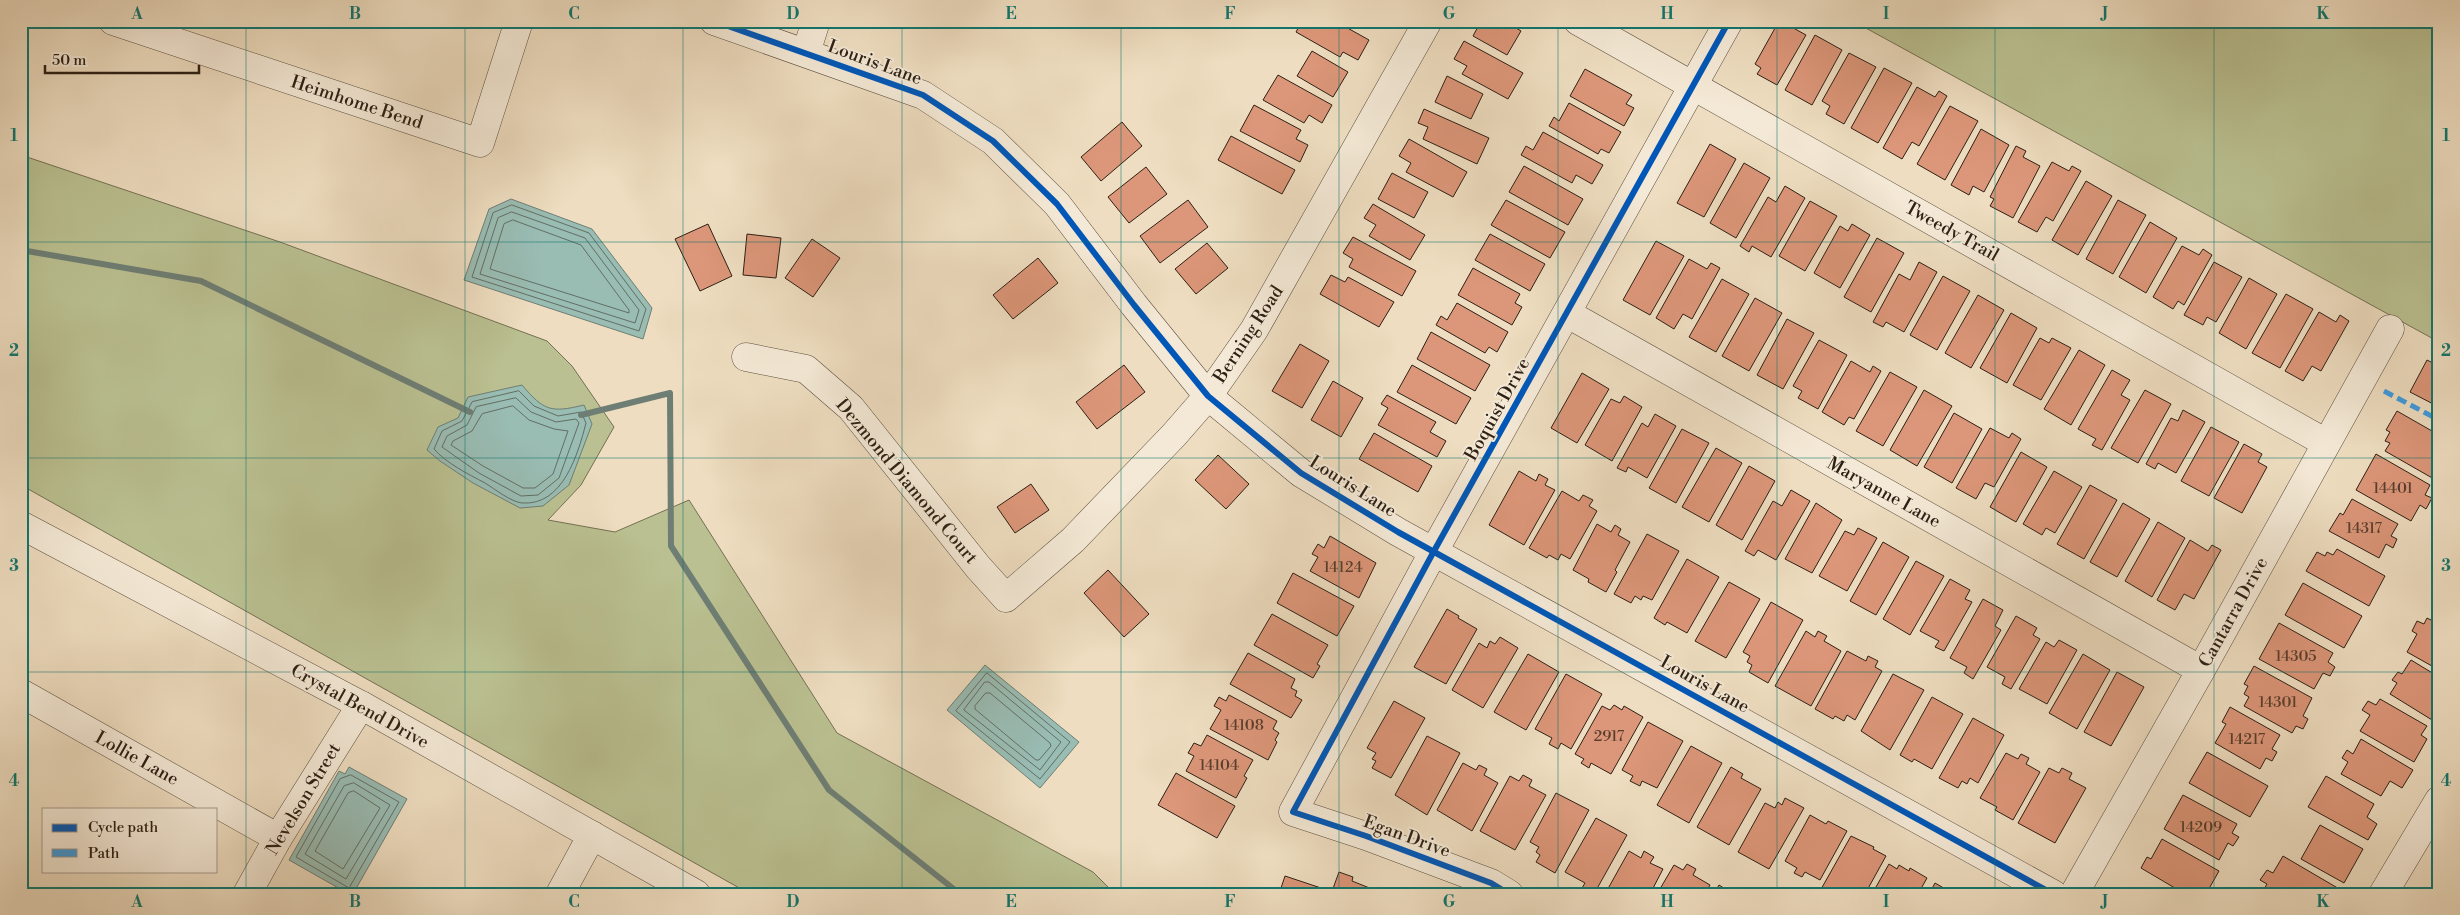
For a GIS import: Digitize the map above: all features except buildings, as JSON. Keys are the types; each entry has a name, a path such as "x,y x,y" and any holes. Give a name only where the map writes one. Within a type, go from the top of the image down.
{"street":[{"name":"Heimhome Bend","path":"113,21 480,143 519,21"},
{"name":"Louris Lane","path":"714,21 923,96 993,141 1057,204 1134,305 1208,396 1301,473 1434,551 2053,894"},
{"path":"806,53 816,21"},
{"name":"Berning Road","path":"1006,597 1073,540 1174,435 1208,396 1254,330 1428,21"},
{"name":"Tweedy Trail","path":"1578,21 2326,443"},
{"name":"Boquist Drive","path":"1293,812 1434,551 1568,314 1729,21"},
{"name":"Maryanne Lane","path":"1568,314 2201,670"},
{"name":"Cantarra Drive","path":"2074,894 2390,329"},
{"name":"Dezmond Diamond Court","path":"746,357 806,369 851,408 978,567 1006,597"},
{"name":"Crystal Bend Drive","path":"21,525 361,705 696,894"},
{"name":"Lollie Lane","path":"21,693 278,838"},
{"name":"Nevelson Street","path":"247,894 278,838 361,705"},
{"path":"2383,894 2439,800"},
{"name":"Egan Drive","path":"1293,812 1366,836 1491,883 1509,894"},
{"path":"560,894 592,836"}],"green space":[{"path":"1853,21 2439,21 2439,342"},
{"path":"21,155 280,242 547,341 572,366 614,427 581,485 548,520 615,532 689,500 837,733 1093,872 1115,894 750,894 21,485"}],"water":[{"path":"511,199 592,229 652,308 643,339 464,280 489,209"},
{"path":"522,385 536,400 549,408 563,409 584,405 592,424 569,485 543,506 520,508 473,483 427,450 438,427 458,418 468,397"},
{"path":"985,665 1079,742 1040,788 947,710"},
{"path":"349,767 407,799 353,894 349,894 289,860 339,771 345,774"}],"waterway":[{"path":"21,250 201,281 470,412"},
{"path":"581,415 670,393 671,546 829,790 960,894"}],"marked path":[{"path":"2384,391 2439,420"}],"cycle path":[{"path":"714,21 923,95 993,141 1057,204 1134,305 1208,396 1301,473 1398,532 2053,894"},
{"path":"1509,894 1491,883 1366,836 1293,812 1434,551 1729,21"}]}
